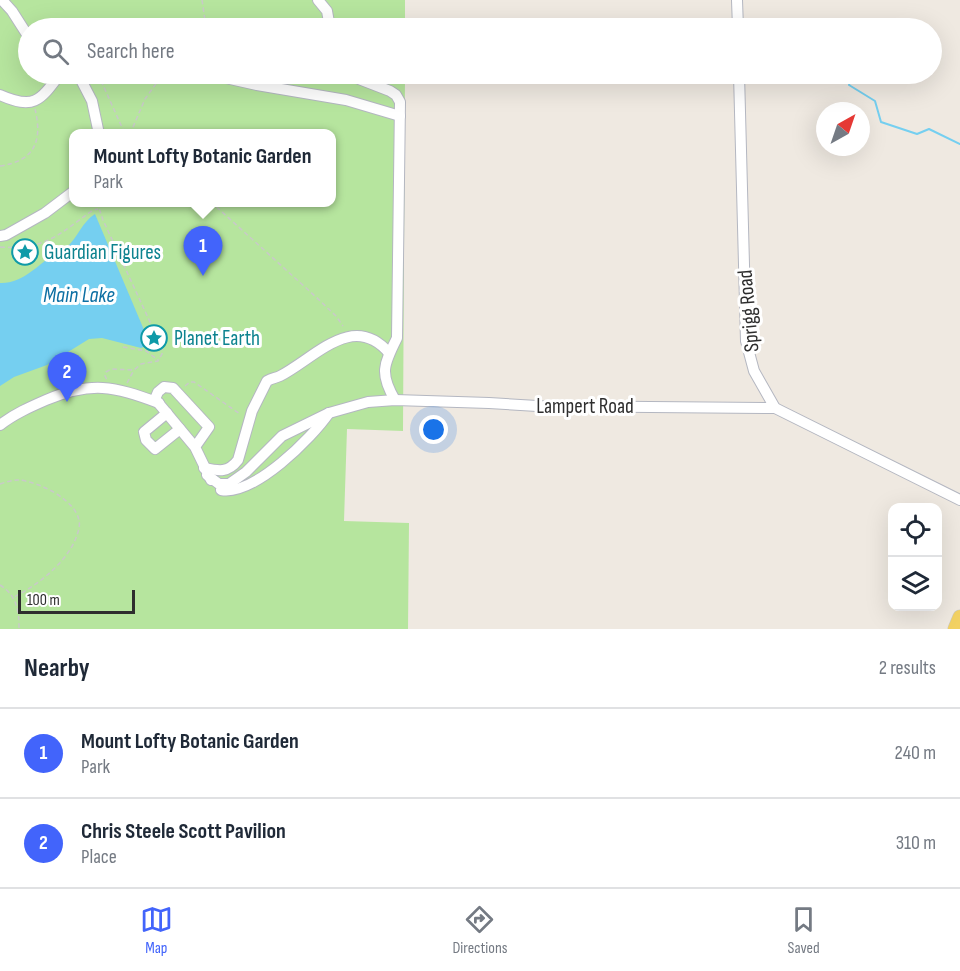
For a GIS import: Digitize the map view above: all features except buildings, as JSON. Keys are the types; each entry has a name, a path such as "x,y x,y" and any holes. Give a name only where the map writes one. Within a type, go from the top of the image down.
{"main road":[{"path":"955,629 960,617"}],"street":[{"path":"2,0 18,20"},
{"path":"318,0 327,11 328,18"},
{"path":"737,0 738,18"},
{"path":"0,95 22,103 33,102 45,94 52,84"},
{"path":"83,84 92,101 98,129"},
{"path":"252,84 346,100 400,116"},
{"path":"370,84 396,95 400,102 397,338 389,353 384,377 395,400"},
{"name":"Sprigg Road","path":"739,84 746,341 754,371 775,408"},
{"path":"0,236 6,235 45,213 69,195"},
{"path":"206,472 220,471 234,466 241,454 249,419 267,381 279,377 329,344 344,338 364,336 380,342 389,353"},
{"path":"0,424 28,408 69,390 102,387 124,391 159,403"},
{"path":"195,447 209,427 173,388 164,387 155,399 195,447 206,472 218,490 226,491 247,485 288,458 317,431 329,413"},
{"name":"Lampert Road","path":"206,472 219,484 229,484 246,472 282,436 329,413 368,402 395,400 537,406 775,408"},
{"path":"775,408 960,501"},
{"path":"167,413 144,432 146,440 155,449 180,429"}],"path":[{"path":"202,0 205,18"},
{"path":"102,84 122,129"},
{"path":"132,129 145,99 156,84"},
{"path":"0,166 27,158 33,151 39,128 33,102"},
{"path":"0,247 25,248 48,242 63,234 97,207"},
{"path":"98,207 162,348 158,361"},
{"path":"217,207 316,297 343,326"},
{"path":"123,347 146,351 158,361"},
{"path":"124,391 134,370 141,364 158,361"},
{"path":"108,381 105,376 106,372 111,369 134,370"},
{"path":"179,394 190,382 194,382 249,419"},
{"path":"0,483 17,480 40,484 57,494 70,506 80,525 75,541 49,575 31,589 14,597"},
{"path":"0,585 14,597 19,609 19,629"}],"green space":[{"path":"0,0 405,0 405,18 18,18 18,84 405,84 403,431 347,429 344,521 409,523 408,629 0,629"}],"water":[{"name":"Main Lake","path":"95,214 147,337 146,346 141,348 102,338 89,339 47,365 14,377 0,386 0,283 23,277 67,247"}],"waterway":[{"path":"849,84 875,101 881,122 917,134 929,129 960,144"}],"place":[{"name":"Guardian Figures","path":"25,252"},
{"name":"Mount Lofty Botanic Garden","path":"203,276"},
{"name":"Planet Earth","path":"154,338"},
{"name":"Chris Steele Scott Pavilion","path":"67,402"}]}
